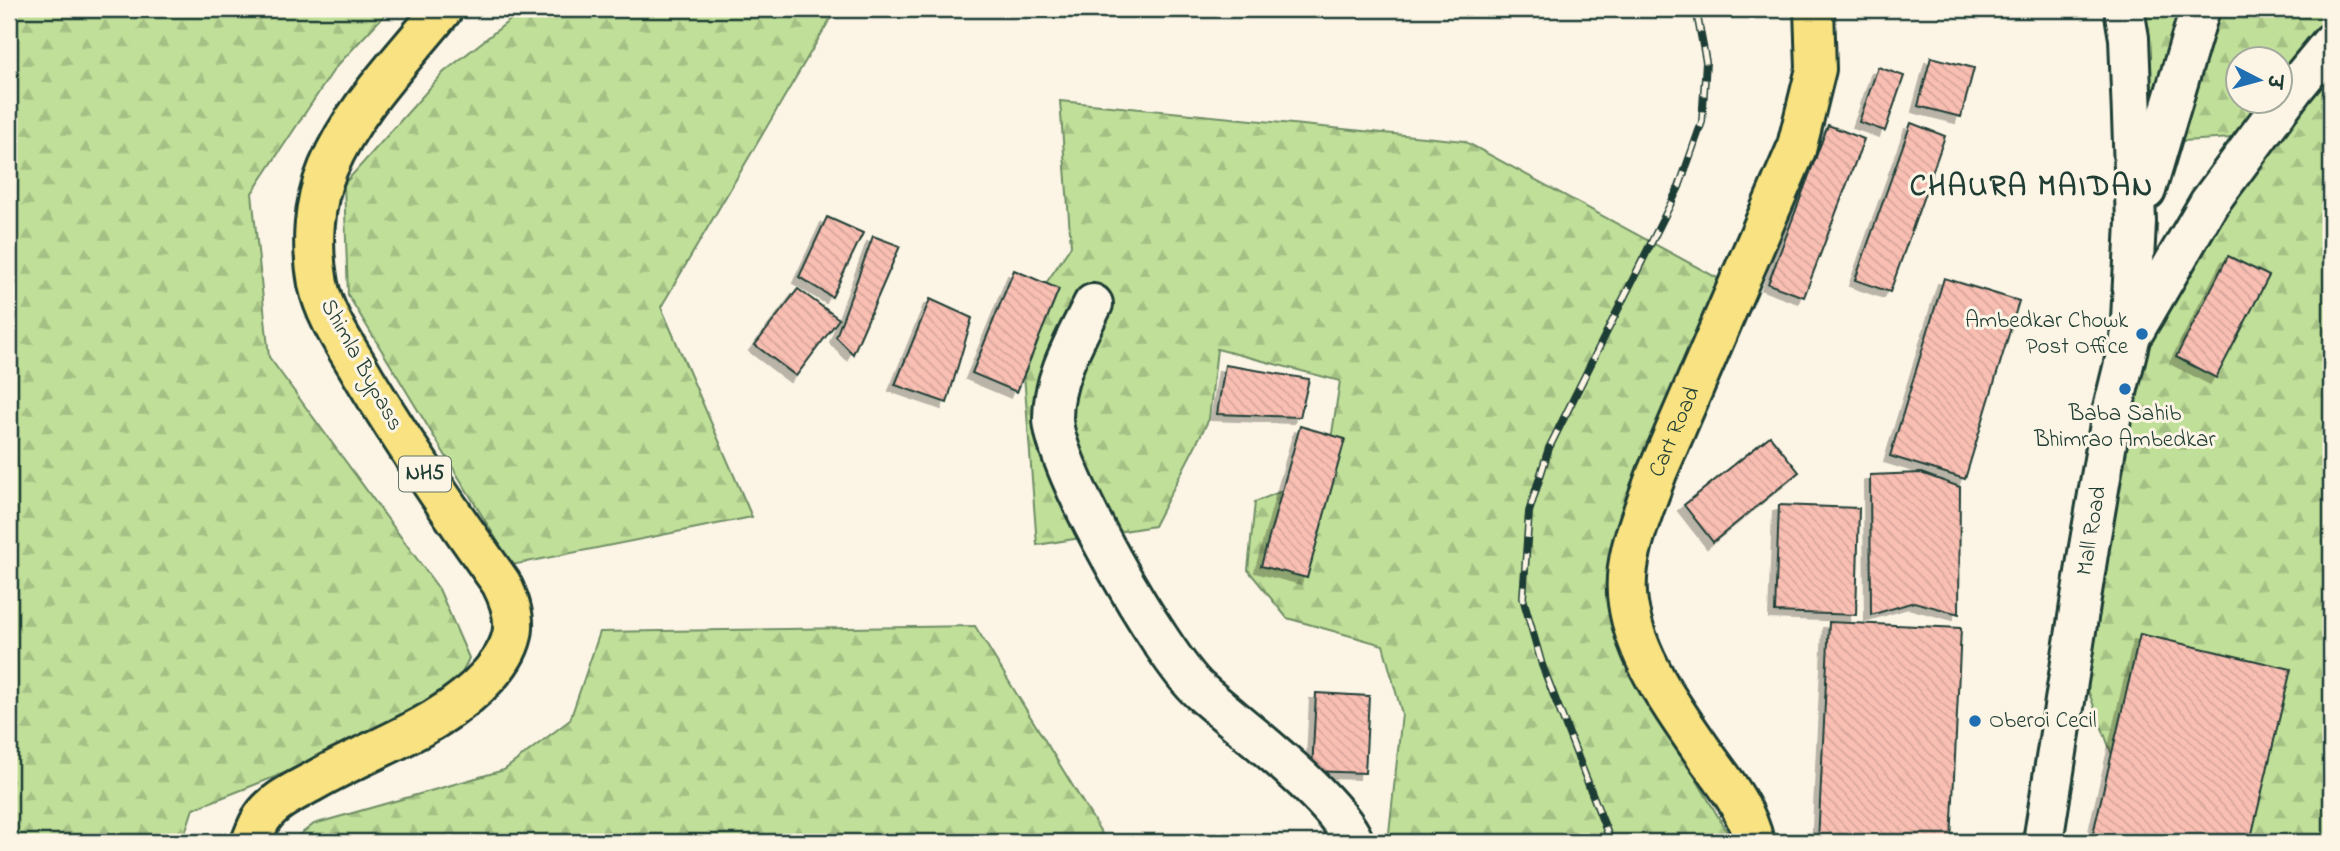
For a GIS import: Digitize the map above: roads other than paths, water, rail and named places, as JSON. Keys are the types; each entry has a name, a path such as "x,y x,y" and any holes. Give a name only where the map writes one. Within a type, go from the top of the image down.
{"main road":[{"name":"Shimla Bypass","path":"251,842 262,818 280,800 357,757 448,714 470,697 506,655 515,626 512,604 501,583 407,448 344,343 319,285 314,252 318,196 339,144 378,88 443,9"},
{"name":"Cart Road","path":"1754,842 1745,812 1677,715 1650,667 1627,601 1636,538 1657,473 1796,150 1815,69 1814,9"}],"street":[{"name":"Mall Road","path":"2042,842 2112,413 2130,339 2136,222 2129,38 2124,9"},
{"path":"2136,222 2200,9"},
{"path":"2130,339 2209,203 2294,88 2331,43"},
{"path":"1093,304 1061,370 1054,393 1053,421 1057,448 1073,484 1121,576 1196,688 1328,806 1354,842"}],"railway":[{"path":"1611,842 1542,665 1523,598 1529,512 1549,448 1679,187 1702,122 1706,62 1696,9"}],"place":[{"name":"Ambedkar Chowk Post Office","path":"2142,334"},
{"name":"Baba Sahib Bhimrao Ambedkar","path":"2125,389"},
{"name":"Oberoi Cecil","path":"1975,721"}],"district":[{"name":"CHAURA MAIDAN","path":"2032,188"}]}
